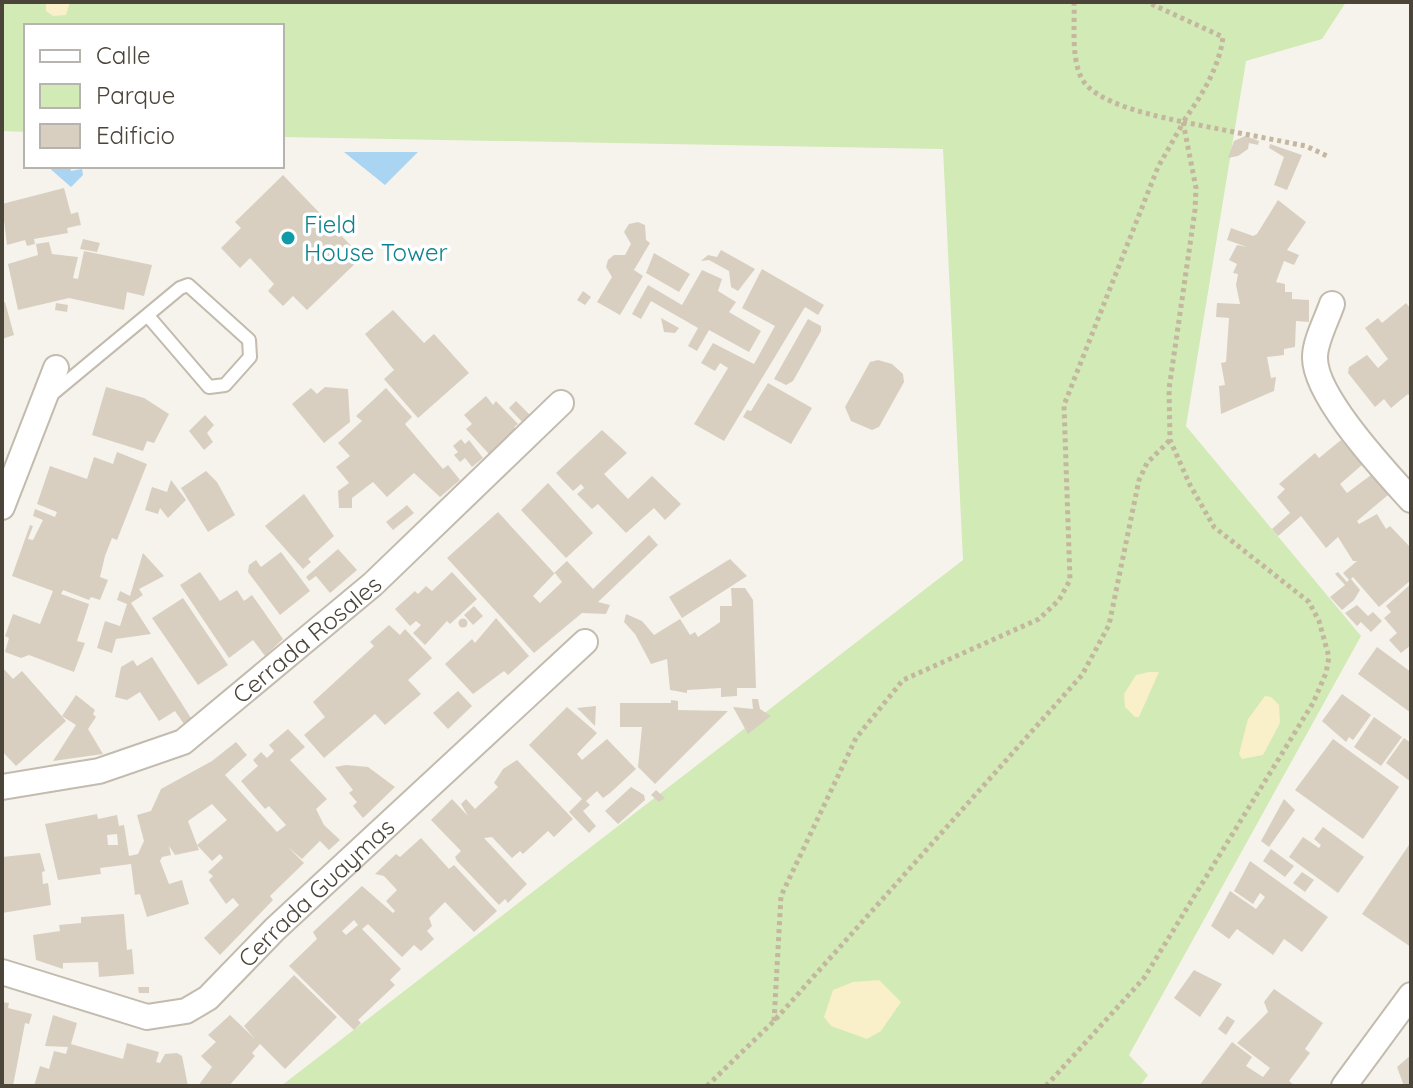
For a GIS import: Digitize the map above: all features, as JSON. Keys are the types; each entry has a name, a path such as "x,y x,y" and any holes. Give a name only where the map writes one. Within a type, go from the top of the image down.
{"street":[{"path":"1332,304 1315,357 1321,381 1353,432 1411,500"},
{"path":"2,507 56,368"},
{"name":"Cerrada Rosales","path":"2,787 99,771 183,742 373,584 561,403"},
{"name":"Cerrada Guaymas","path":"2,972 147,1017 186,1011 208,998 275,929 585,642"},
{"path":"1355,1080 1411,995"}],"lane":[{"path":"42,403 180,288 194,287 249,340 250,357 225,385 209,387 148,316"}],"path":[{"path":"1074,2 1075,46 1081,78 1091,89 1121,105 1183,122 1306,146 1327,156"},
{"path":"774,1021 781,896 856,738 903,680 1039,619 1059,600 1070,580 1064,405 1158,167 1208,84 1221,53 1223,37 1147,2"},
{"path":"1046,1086 1144,978 1313,703 1326,673 1329,657 1325,638 1309,602 1214,527 1190,485 1170,440 1169,389 1196,188 1183,122"},
{"path":"707,1086 774,1021 1082,675 1109,625 1139,480 1147,463 1170,440"}],"green space":[{"path":"2,2 1346,2 1322,39 1246,61 1186,426 1361,636 1129,1055 1148,1075 1140,1086 281,1086 963,560 943,149 284,137 284,24 24,24 24,132 2,131"}],"sand":[{"path":"46,2 70,2 66,15 53,16 46,11"},
{"path":"1159,672 1139,717 1135,717 1125,707 1124,694 1136,675"},
{"path":"1265,696 1271,697 1279,705 1280,723 1263,755 1242,759 1239,754 1248,719"},
{"path":"879,980 901,1002 881,1031 867,1039 831,1026 824,1017 833,990 853,982"}],"water":[{"path":"344,152 418,152 385,185"},
{"path":"49,168 82,169 83,175 71,187"}],"building":[{"path":"1245,136 1259,141 1258,145 1249,143 1248,149 1228,158 1234,141"},
{"path":"1270,144 1302,155 1287,190 1274,185 1284,157 1269,148"},
{"name":"Field House Tower","path":"283,175 362,257 307,310 293,296 283,306 268,291 274,284 250,258 240,268 221,248 241,228 235,222"},
{"path":"64,188 71,214 78,212 81,225 67,228 68,233 34,239 35,244 27,246 25,240 7,245 2,204"},
{"path":"1278,200 1306,222 1287,250 1299,255 1294,265 1284,261 1276,282 1285,284 1285,292 1292,292 1292,299 1309,300 1309,322 1296,321 1295,347 1284,349 1284,355 1267,357 1271,378 1276,377 1274,391 1221,414 1219,386 1225,385 1221,363 1226,362 1229,318 1216,317 1217,303 1240,304 1236,285 1238,274 1233,273 1237,264 1229,260 1237,245 1247,247 1227,240 1231,228 1253,236 1257,234"},
{"path":"638,222 645,225 646,240 650,243 634,270 643,276 620,315 597,302 612,277 606,267 608,260 614,255 625,255 631,244 624,232 629,224"},
{"path":"83,239 100,243 97,252 80,249"},
{"path":"49,242 52,254 78,257 73,278 78,279 84,251 152,265 144,296 127,292 124,310 69,298 18,310 8,264 38,255 36,244"},
{"path":"721,250 755,269 738,291 731,287 729,271 709,260 701,261 708,255 717,257"},
{"path":"654,253 690,274 679,292 646,273"},
{"path":"762,269 824,305 818,315 805,307 724,441 694,424 728,368 720,363 715,371 701,363 713,343 754,364 775,326 742,308"},
{"path":"702,270 722,279 718,291 736,302 729,312 761,331 749,352 709,330 697,351 688,346 698,328 651,301 641,319 632,314 648,285 682,305"},
{"path":"583,291 591,297 585,305 577,300"},
{"path":"5,302 14,335 2,339 2,303"},
{"path":"56,303 68,305 67,312 55,310"},
{"path":"1406,303 1411,309 1411,398 1408,394 1391,408 1384,399 1375,407 1348,373 1349,367 1367,355 1378,368 1388,359 1365,328 1378,318 1382,323"},
{"path":"393,310 424,343 434,334 469,373 418,418 384,379 394,370 365,334"},
{"path":"661,318 679,328 675,333 664,332"},
{"path":"808,319 821,326 821,331 793,381 786,385 774,379"},
{"path":"878,360 892,364 903,374 904,382 879,427 872,430 851,421 845,407 870,362"},
{"path":"768,383 812,408 791,444 743,417 747,410 751,411"},
{"path":"106,387 144,398 169,414 154,443 147,441 143,451 92,435"},
{"path":"325,387 348,389 350,422 324,443 292,404 311,388 317,394"},
{"path":"386,388 412,417 405,424 443,469 448,465 460,480 440,497 414,473 387,497 373,482 352,498 352,508 339,508 338,491 349,483 336,467 350,456 338,443 362,421 356,416"},
{"path":"486,396 493,405 496,401 518,424 514,427 517,430 489,454 466,429 472,424 464,415"},
{"path":"516,401 532,417 524,424 509,408"},
{"path":"205,415 214,425 207,433 213,442 204,450 189,431"},
{"path":"602,430 627,453 604,474 628,499 652,476 681,504 665,520 654,508 626,533 598,504 592,509 577,494 584,488 581,484 573,491 556,473"},
{"path":"461,439 465,444 469,440 483,458 472,467 465,458 460,462 454,455 458,452 453,446"},
{"path":"1341,440 1362,465 1340,484 1347,493 1371,475 1388,495 1357,521 1359,524 1377,514 1386,529 1390,526 1411,548 1411,580 1379,607 1353,577 1351,579 1360,590 1354,600 1342,610 1330,597 1345,585 1335,574 1338,572 1347,582 1349,580 1343,573 1357,561 1353,561 1338,537 1326,548 1301,516 1278,536 1272,529 1290,513 1277,497 1285,489 1279,484 1315,453 1319,458"},
{"path":"117,452 147,464 117,540 112,538 105,556 100,577 108,580 100,600 91,597 89,600 63,590 61,594 89,604 77,641 85,643 74,672 29,655 21,658 5,652 9,638 5,636 13,614 40,624 53,591 12,576 30,525 33,526 28,539 33,540 43,520 33,516 35,509 55,517 57,512 37,504 50,466 87,479 94,457 113,464"},
{"path":"206,471 217,482 235,515 208,532 181,488"},
{"path":"171,480 186,500 168,518 160,508 158,514 145,510 152,487 167,492"},
{"path":"548,483 593,533 566,558 521,510"},
{"path":"304,494 334,536 308,559 311,562 303,569 265,526"},
{"path":"407,505 414,513 393,530 386,522"},
{"path":"498,512 554,573 567,561 593,589 649,535 658,545 598,602 610,605 606,614 582,613 534,653 447,558","holes":["555,573 562,582 540,603 533,596"]},
{"path":"338,549 357,570 330,593 316,576 309,581 306,577"},
{"path":"281,552 310,591 280,615 248,572 249,565 256,560 261,567"},
{"path":"143,553 164,576 139,589 143,595 131,603 151,634 116,639 112,653 97,648 105,621 120,626 127,604 117,600 120,591 130,596"},
{"path":"730,559 747,576 682,618 669,597"},
{"path":"200,572 220,601 237,590 244,601 252,595 283,639 265,656 253,640 229,658 180,585"},
{"path":"452,572 477,599 450,624 447,621 425,645 413,633 421,625 416,621 410,626 395,609 415,591 418,594 426,586 432,591"},
{"path":"1411,584 1411,645 1401,653 1389,640 1397,633 1384,618 1391,612 1386,606"},
{"path":"731,588 745,588 753,600 756,688 737,688 737,696 721,697 721,688 687,690 687,693 670,690 667,659 651,664 635,634 624,622 626,614 642,621 654,635 680,619 690,635 695,632 698,637 720,622 720,606 732,606"},
{"path":"183,598 228,665 198,685 152,618"},
{"path":"1357,605 1368,616 1373,612 1382,621 1371,632 1361,622 1357,626 1345,613"},
{"path":"474,606 483,616 473,625 464,615"},
{"path":"463,618 468,623 463,628 458,623"},
{"path":"496,618 529,656 508,675 504,671 473,694 445,664 472,639 475,643"},
{"path":"389,625 400,635 405,629 432,658 408,680 421,694 385,725 375,714 324,758 304,735 325,717 313,702 374,646 370,642"},
{"path":"1377,647 1411,672 1411,713 1358,674"},
{"path":"152,657 191,718 184,724 175,711 159,721 140,692 127,700 115,697 121,667 133,660 137,666"},
{"path":"2,667 13,679 22,671 66,721 16,766 2,751"},
{"path":"458,691 472,706 448,729 433,713"},
{"path":"1342,694 1371,715 1353,740 1349,737 1346,742 1322,721"},
{"path":"76,695 95,710 93,714 96,717 88,729 103,754 53,761 76,725 62,716"},
{"path":"752,699 758,699 760,709 771,716 748,734 733,707 753,709"},
{"path":"671,700 678,701 678,710 728,711 655,784 638,767 642,727 620,727 620,703 671,703"},
{"path":"596,706 595,726 577,708"},
{"path":"567,707 597,733 577,754 582,760 607,739 636,769 603,798 597,791 586,801 590,805 583,811 596,826 589,833 569,812 582,799 529,745"},
{"path":"1374,717 1402,737 1381,766 1354,747"},
{"path":"288,729 305,747 290,760 327,799 316,809 324,825 340,840 329,850 320,841 302,859 288,847 304,863 270,896 273,900 220,955 204,938 239,905 233,898 226,904 209,880 213,876 208,872 223,858 220,854 212,861 197,845 199,850 175,855 169,846 171,855 162,857 160,861 169,884 182,880 189,904 147,917 140,894 135,895 131,864 100,868 101,874 58,880 45,824 97,814 98,819 117,815 119,826 124,825 129,856 138,854 144,841 137,815 151,811 161,789 212,761 236,742 247,755 225,775 277,832 286,825 269,806 265,809 241,781 258,766 253,760 261,752 267,758 274,751 269,745","holes":["212,804 227,820 197,845 188,821","117,834 118,845 108,845 107,835"]},
{"path":"1404,738 1411,743 1411,782 1386,763"},
{"path":"1333,739 1399,787 1363,839 1295,790"},
{"path":"517,760 573,819 554,837 548,831 523,854 520,851 512,858 492,837 484,838 527,884 508,903 505,899 499,905 457,861 455,857 461,851 431,820 452,799 468,816 461,804 466,799 475,809 498,787 494,783 503,769"},
{"path":"335,767 368,767 395,787 363,818 353,806 357,802 349,793 353,790"},
{"path":"631,787 644,795 645,800 618,824 605,811"},
{"path":"656,790 665,798 659,802 651,795"},
{"path":"1284,799 1295,810 1269,847 1261,841"},
{"path":"1323,827 1364,857 1338,893 1289,857 1303,837 1319,848 1321,845 1314,839"},
{"path":"421,838 449,869 454,865 497,911 474,932 445,902 429,918 432,926 427,931 434,939 421,951 414,945 402,957 368,924 362,929 401,969 390,980 395,985 358,1020 361,1023 354,1030 289,966 317,939 313,932 362,886 393,913 395,911 386,901 397,890 384,876 375,874 396,854 400,857","holes":["354,920 358,925 346,935 342,931"]},
{"path":"1411,842 1411,947 1362,914"},
{"path":"1271,849 1294,866 1285,877 1263,861"},
{"path":"40,853 45,871 42,872 43,884 48,883 51,905 2,913 2,857"},
{"path":"1250,861 1328,917 1302,952 1284,939 1273,955 1237,929 1229,939 1211,926 1230,891 1256,909 1265,897 1260,893 1253,904 1234,891"},
{"path":"1302,872 1314,880 1305,892 1293,883"},
{"path":"124,914 127,950 132,949 134,974 99,977 98,962 63,963 63,969 36,960 33,935 60,931 59,925 81,923 81,917"},
{"path":"1194,970 1222,984 1200,1017 1174,998"},
{"path":"294,975 337,1017 285,1069 260,1044 252,1053 255,1056 229,1086 198,1086 212,1067 201,1056 216,1042 208,1035 230,1015 254,1038 244,1026"},
{"path":"138,987 149,987 149,993 139,993"},
{"path":"1274,989 1323,1023 1305,1049 1310,1053 1289,1081 1295,1086 1199,1086 1232,1042 1252,1057 1246,1066 1263,1077 1270,1068 1237,1043 1268,1012 1264,1002"},
{"path":"2,1002 9,1003 8,1008 32,1014 29,1024 25,1023 13,1086 2,1086"},
{"path":"53,1015 77,1023 71,1044 123,1059 127,1043 159,1052 156,1062 160,1063 165,1054 177,1053 182,1056 188,1086 34,1086 40,1066 49,1069 54,1051 66,1054 68,1047 45,1046"},
{"path":"1227,1016 1235,1021 1226,1035 1218,1029"},
{"path":"1411,1055 1411,1086 1404,1086 1397,1067"}],"place":[{"name":"Field House Tower","path":"288,238"}]}
